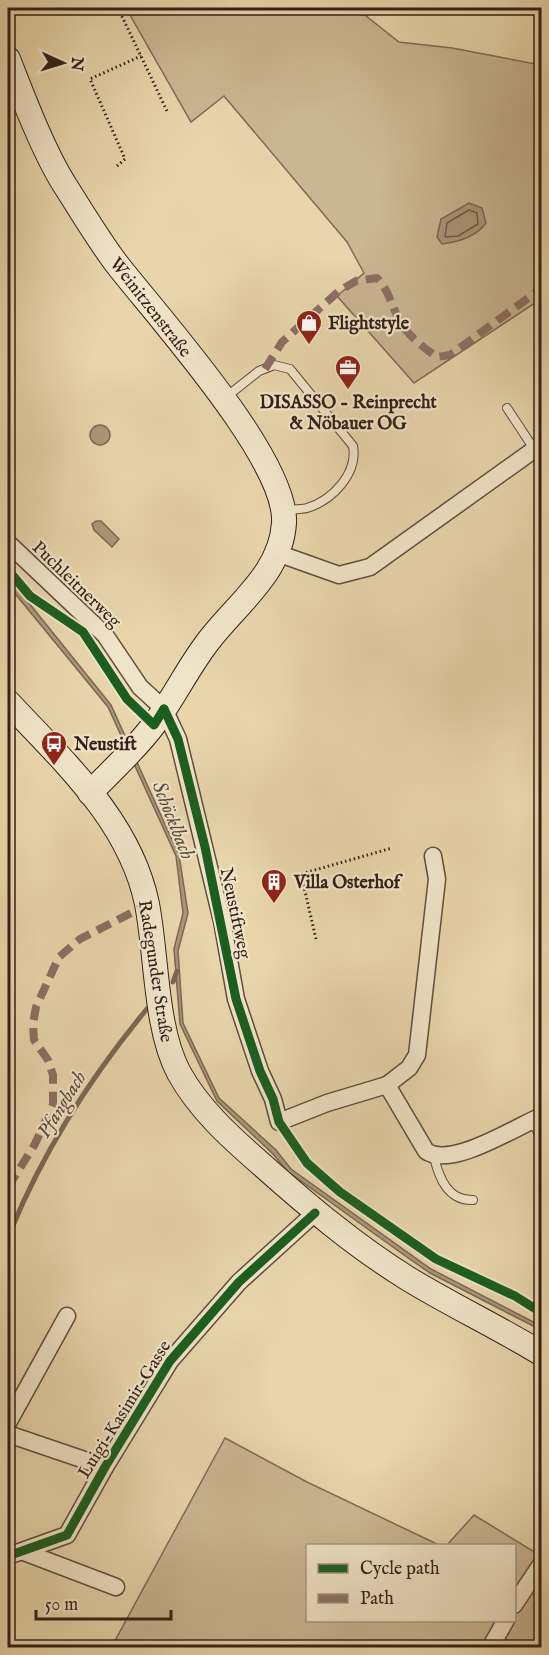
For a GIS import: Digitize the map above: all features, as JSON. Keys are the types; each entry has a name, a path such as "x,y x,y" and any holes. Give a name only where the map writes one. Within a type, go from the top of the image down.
{"main road":[{"name":"Weinitzenstraße","path":"8,59 64,183 114,260 239,419 268,468 278,490 283,510 284,522 277,553 267,573 216,630 190,665 164,709 139,742 90,793"},
{"name":"Radegunder Straße","path":"8,702 62,758 90,793 131,856 147,905 169,1052 180,1074 223,1130 315,1213 407,1278 542,1354"}],"street":[{"path":"277,553 339,575 370,567 538,447"},
{"name":"Puchleitnerweg","path":"8,543 105,635 140,687 164,709"},
{"name":"Neustiftweg","path":"164,709 178,739 205,847 236,999 260,1071 273,1099 279,1122 327,1102 387,1085 409,1068 417,1055 437,879 433,856"},
{"path":"387,1085 426,1151 434,1157 456,1155 537,1118"},
{"name":"Luigi-Kasimir-Gasse","path":"8,1556 67,1535 105,1467 170,1361 239,1282 315,1213"},
{"path":"8,1423 67,1316"},
{"name":"Luigi-Kasimir-Gasse","path":"8,1434 105,1467"},
{"path":"24,1552 116,1587"},
{"path":"516,1602 542,1563"},
{"path":"490,1647 505,1622"}],"lane":[{"path":"223,399 259,371 274,365 290,369 352,446 354,455 351,473 336,490 308,508 283,510"},
{"path":"507,408 538,447"},
{"path":"537,1118 542,1141"},
{"path":"434,1157 439,1175 448,1191 464,1201 473,1200"}],"path":[{"path":"118,8 167,111"},
{"path":"117,166 125,159 90,79 141,56"},
{"path":"316,939 301,874 392,848"}],"shaded area":[{"path":"126,8 356,8 399,42 452,48 541,65 541,299 414,383 337,296 364,273 347,242 224,96 191,122"},
{"path":"225,1438 307,1482 437,1544 306,1544 306,1622 516,1622 516,1544 448,1544 474,1515 541,1556 541,1647 111,1648"}],"water":[{"path":"469,203 482,208 486,223 466,238 442,244 437,237 441,219"},
{"path":"100,425 107,428 110,435 107,442 100,445 93,442 90,435 93,428"},
{"path":"101,521 119,539 112,547 94,530 92,524"},
{"path":"8,577 111,705 179,855 188,913 178,951 183,1023 219,1098 276,1150 291,1169 431,1269 541,1326 541,1330 430,1273 411,1260 287,1171 273,1154 217,1101 180,1024 174,949 183,913 176,856 108,707 8,585"}],"waterway":[{"name":"Pfangbach","path":"173,982 177,971"},
{"name":"Pfangbach","path":"11,1230 39,1170 72,1112 110,1056 151,1004"}],"marked path":[{"path":"265,369 282,342 339,291 356,281 377,278 406,330 437,357 450,355 542,288"},
{"path":"8,1187 35,1144 53,1104 53,1075 48,1060 34,1040 33,1024 36,1007 59,957 80,939 147,905"}],"cycle path":[{"path":"8,570 30,596 83,632 127,699 154,725 164,709"},
{"path":"164,709 178,739 205,847 236,999 260,1071 273,1099 279,1122 307,1163 340,1192 436,1259 515,1296 542,1313"},
{"path":"8,1556 67,1535 105,1467 170,1361 239,1282 315,1213"}],"place":[{"name":"Flightstyle","path":"309,346"},
{"name":"DISASSO - Reinprecht & Nöbauer OG","path":"348,391"},
{"name":"Neustift","path":"54,767"},
{"name":"Villa Osterhof","path":"274,905"}],"water label":[{"name":"Schöcklbach","path":"174,820"}]}
